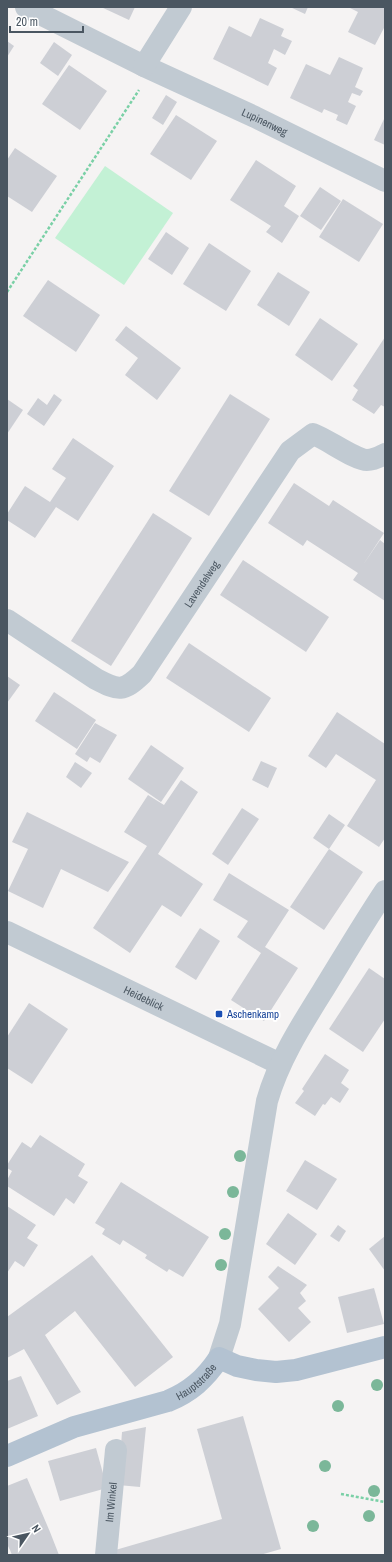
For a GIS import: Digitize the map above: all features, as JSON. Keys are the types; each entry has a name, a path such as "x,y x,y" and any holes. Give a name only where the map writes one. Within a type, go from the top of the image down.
{"main road":[{"name":"Hauptstraße","path":"7,1456 74,1427 168,1401 180,1396 202,1381 219,1358 237,1366 276,1372 296,1370 385,1347"}],"street":[{"name":"Lupinenweg","path":"26,7 148,68 385,181"},
{"path":"148,68 180,7"},
{"name":"Lavendelweg","path":"7,620 96,679 110,687 123,688 132,683 142,674 290,451 313,434 365,460 377,458 385,454"},
{"path":"219,1358 230,1324 267,1101 271,1086 280,1064 312,1008 385,891"},
{"name":"Heideblick","path":"7,932 280,1064"},
{"name":"Im Winkel","path":"106,1555 116,1450"}],"path":[{"path":"7,292 148,68"},
{"path":"341,1494 385,1502"}],"green space":[{"path":"105,166 173,213 124,285 55,238"}],"building":[{"path":"101,7 135,7 129,20"},
{"path":"290,7 308,7 305,14"},
{"path":"348,7 385,7 385,26 375,45 348,32 358,12"},
{"path":"260,18 284,29 281,36 292,41 285,55 274,49 268,63 277,68 268,86 213,59 229,26 251,37"},
{"path":"7,41 14,46 7,57"},
{"path":"54,42 72,55 58,76 40,63"},
{"path":"339,57 363,68 355,87 363,91 360,96 352,93 348,102 356,106 347,125 336,120 338,115 324,109 322,113 290,98 306,64 330,75"},
{"path":"69,65 107,91 80,130 42,104"},
{"path":"166,95 177,102 163,125 152,118"},
{"path":"176,115 217,141 191,180 150,154"},
{"path":"385,117 385,145 374,140"},
{"path":"15,148 57,176 32,212 7,196 7,160"},
{"path":"256,160 296,186 284,206 299,216 282,243 266,232 271,226 230,200"},
{"path":"320,187 341,201 321,230 300,216"},
{"path":"343,199 383,224 359,262 319,237"},
{"path":"166,232 189,248 172,275 148,259"},
{"path":"209,243 251,271 226,311 183,284"},
{"path":"278,272 310,292 289,326 257,305"},
{"path":"48,280 100,315 76,352 23,316"},
{"path":"320,318 358,344 332,381 295,355"},
{"path":"126,326 181,368 157,400 125,375 138,358 115,340"},
{"path":"385,337 385,407 381,405 374,414 352,400 358,390 353,386"},
{"path":"54,394 62,400 44,426 27,414 38,398 47,405"},
{"path":"230,394 270,419 209,516 169,491"},
{"path":"7,399 23,410 7,434"},
{"path":"73,438 114,466 78,521 56,507 35,538 7,520 7,514 25,486 50,502 66,478 52,469"},
{"path":"294,483 329,506 333,500 384,533 363,565 380,540 385,544 385,601 353,580 358,573 307,540 303,546 268,523"},
{"path":"153,513 192,538 111,666 71,641"},
{"path":"243,560 329,617 306,652 220,595"},
{"path":"189,643 271,698 249,732 166,678"},
{"path":"7,676 20,685 7,703"},
{"path":"54,692 96,720 77,749 35,721"},
{"path":"337,712 385,744 385,838 379,847 347,826 376,780 336,754 326,768 308,756"},
{"path":"95,723 117,735 100,763 90,757 87,762 75,754"},
{"path":"151,745 184,768 161,802 128,779"},
{"path":"261,761 277,768 268,788 252,780"},
{"path":"75,762 92,773 81,788 66,777"},
{"path":"181,780 198,792 158,854 203,884 181,917 162,905 130,953 93,928 147,846 124,832 148,795 164,805"},
{"path":"242,808 259,819 228,865 212,854"},
{"path":"27,812 129,862 108,892 61,869 43,908 8,891 28,849 12,842"},
{"path":"329,814 345,825 329,849 313,838"},
{"path":"329,849 363,872 324,930 290,907"},
{"path":"229,873 289,910 265,947 298,968 264,1021 231,1000 261,953 237,937 248,921 213,900"},
{"path":"200,928 220,941 196,980 175,967"},
{"path":"369,968 385,979 385,1019 363,1052 329,1029"},
{"path":"29,1003 68,1029 32,1084 7,1068 7,1037"},
{"path":"325,1054 349,1070 341,1083 349,1089 340,1103 331,1097 325,1105 323,1104 315,1116 295,1103 304,1091 302,1089"},
{"path":"40,1135 85,1164 78,1176 88,1182 74,1204 66,1198 54,1216 7,1186 7,1180 12,1171 7,1168 7,1165 22,1142 31,1148"},
{"path":"305,1160 337,1179 317,1210 286,1191"},
{"path":"121,1182 209,1237 183,1277 169,1269 167,1272 145,1258 147,1255 123,1240 120,1245 102,1234 105,1229 95,1223"},
{"path":"7,1206 36,1225 27,1238 38,1245 24,1267 15,1261 7,1273"},
{"path":"288,1213 317,1234 295,1265 266,1244"},
{"path":"338,1225 346,1231 339,1242 330,1236"},
{"path":"385,1236 385,1271 369,1249"},
{"path":"92,1255 173,1357 135,1387 75,1311 45,1335 81,1392 57,1405 24,1349 7,1358 7,1317"},
{"path":"278,1266 307,1285 300,1293 306,1301 298,1308 311,1322 289,1342 258,1309 279,1288 268,1277"},
{"path":"374,1288 384,1324 347,1333 338,1297"},
{"path":"21,1376 38,1416 7,1429 7,1381"},
{"path":"243,1416 281,1549 260,1555 112,1555 112,1551 222,1519 197,1429"},
{"path":"146,1427 140,1487 118,1485 122,1432"},
{"path":"96,1448 107,1488 60,1501 48,1461"},
{"path":"27,1478 59,1555 12,1555 7,1544 7,1486"}],"place":[{"name":"Aschenkamp","path":"219,1014"}]}
